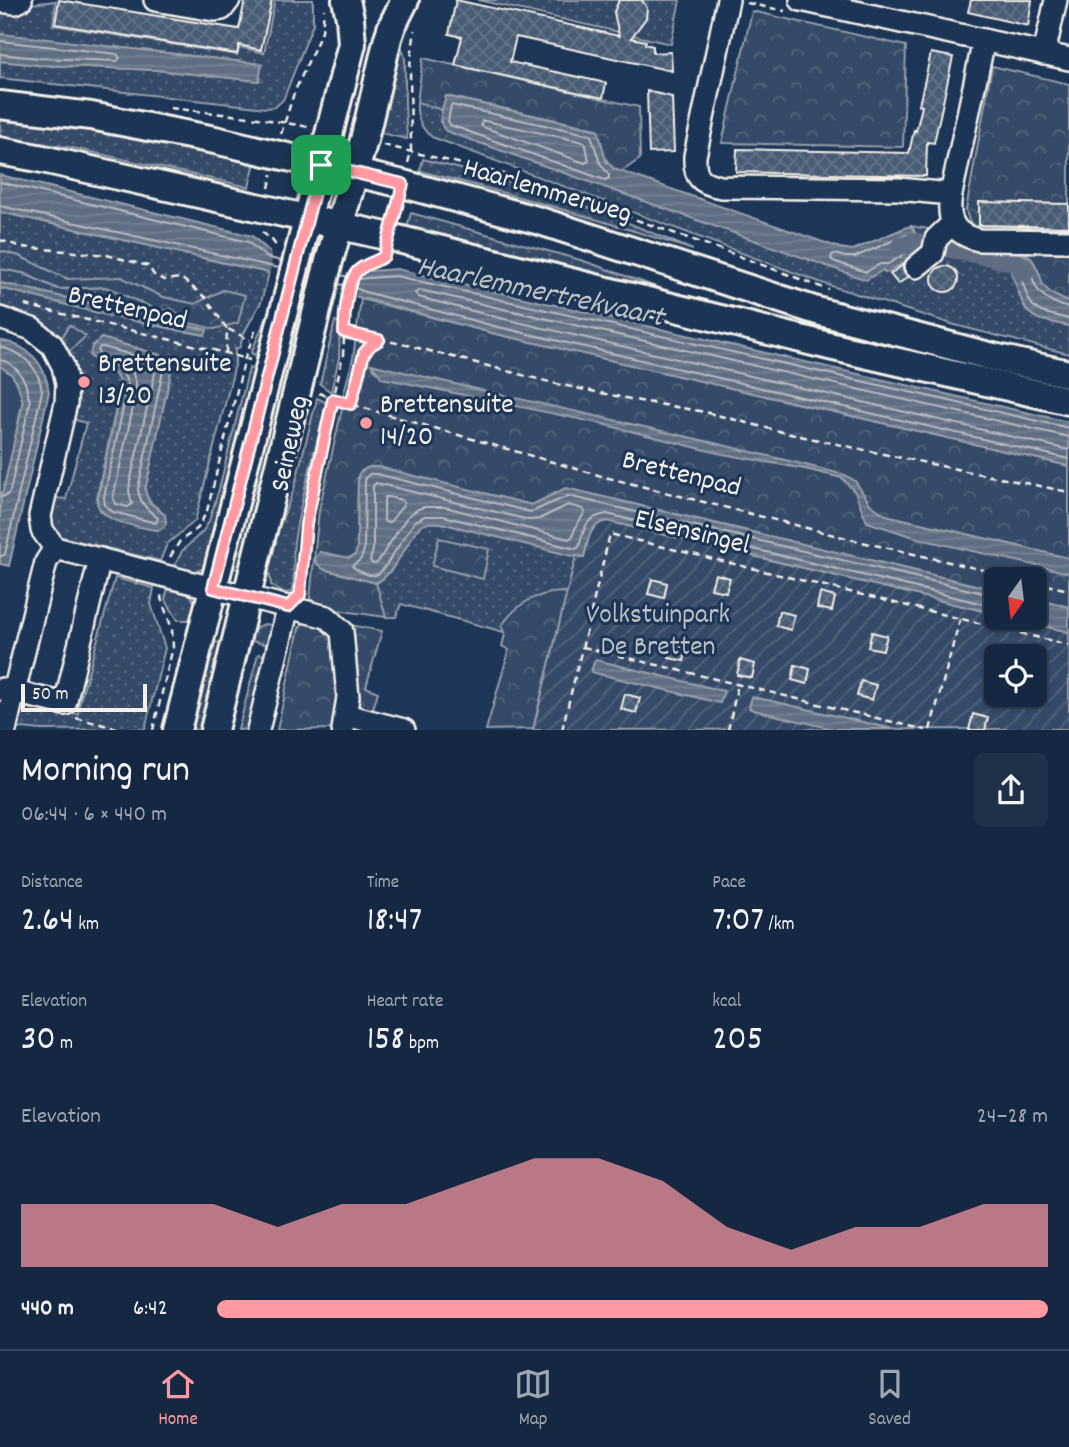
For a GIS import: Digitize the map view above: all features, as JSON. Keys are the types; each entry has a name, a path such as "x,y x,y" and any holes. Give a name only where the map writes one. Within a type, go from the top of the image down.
{"main road":[{"name":"Seineweg","path":"177,730 352,44 346,0"},
{"name":"Seineweg","path":"214,730 329,261 356,173 391,26 411,11"},
{"name":"Haarlemmerweg","path":"0,105 91,116 215,140 403,184 540,220 817,312 1069,374"},
{"path":"0,151 390,237 830,346 1069,401"}],"street":[{"path":"0,1 16,3 21,0"},
{"path":"155,0 214,10 222,9 229,0"},
{"path":"728,0 695,156 694,166 702,181 721,187 898,189 951,194"},
{"path":"801,0 842,4 1069,59"},
{"path":"1044,54 1056,0"},
{"path":"984,40 951,194 949,212 953,223 958,231 979,240 1069,241"},
{"path":"916,267 953,223"},
{"path":"0,318 32,329 52,345 63,366 67,384 66,403 40,516 42,530 55,548 327,617 342,631 348,697 344,722 404,730"},
{"path":"5,730 7,690 47,562 55,548"},
{"path":"7,690 65,704 100,559"},
{"path":"258,730 288,607"}],"path":[{"path":"284,122 322,30 324,0"},
{"name":"Seineweg","path":"288,607 300,595 306,524 343,355 346,305 353,276 360,268 383,257 411,151 411,11"},
{"name":"Haarlemmerweg","path":"411,151 512,176 827,290"},
{"path":"0,240 22,247 107,255 148,266 154,275 164,280 181,278 206,298 227,329 250,340"},
{"name":"Brettenpad","path":"27,306 245,358"},
{"path":"226,353 227,329"},
{"path":"153,730 173,647 172,629 161,598 164,576 169,557 180,541 198,528 207,511 245,358 256,329"},
{"path":"344,332 557,384 705,412 876,453 1069,492"},
{"path":"351,404 364,353 379,340"},
{"name":"Brettenpad","path":"333,399 605,477 984,570"},
{"name":"Elsensingel","path":"562,729 610,534 960,619"},
{"path":"1047,585 1069,590"},
{"path":"581,647 928,730 960,619 1069,645"},
{"path":"728,730 738,684"}],"green space":[{"path":"275,0 313,0 313,24 283,100 275,107 0,78 0,61 156,70 259,81 261,64 0,34 0,5 56,1 53,25 237,55 240,47 264,53"},
{"path":"478,0 680,0 671,44"},
{"path":"752,11 906,46 903,147 722,143"},
{"path":"396,29 405,58 407,139 376,132"},
{"path":"423,58 639,107 640,159 621,172 615,169 606,160 598,129 446,96 442,110 417,102"},
{"path":"992,66 1069,84 1069,228 975,226 969,220 966,210"},
{"path":"417,102 442,110 440,122 884,270 885,273 925,250 911,226 934,230 942,238 1011,252 1008,261 1010,269 1027,311 1038,319 1069,326 1069,354 955,325 822,283 432,137 420,122"},
{"path":"0,119 104,129 256,158 249,187 68,147 0,138"},
{"path":"423,159 510,182 602,212 693,250 557,208 420,171"},
{"path":"0,212 269,273 261,302 244,333 240,347 235,349 235,365 195,521 167,544 160,561 58,536 51,526 50,518 55,498 66,499 86,423 72,419 60,341 0,309 0,288 153,325 205,335 206,330 0,283 0,269 23,273 58,289 106,287 160,311 172,309 190,323 223,291 195,304 163,297 121,278 67,279 19,256 0,251","holes":["101,338 170,360 171,372 145,490 149,500 166,521 101,512 97,496 121,385 115,374 90,356"]},
{"path":"411,213 584,261 673,293 406,231"},
{"path":"0,251 19,256 67,279 121,277 163,297 195,304 223,290 245,295 238,323 214,329 190,323 172,309 160,311 106,287 58,289 23,273 0,269"},
{"path":"1024,252 1069,253 1069,302 1044,287 1033,260"},
{"path":"361,299 492,333 1069,466 1069,607 1047,602 1047,567 984,567 984,587 566,488 532,505 373,468 364,469 358,476 355,555 349,558 320,552 323,569 376,583 386,617 329,609 310,599 319,510 353,358"},
{"path":"270,308 275,310 262,359 251,353"},
{"path":"335,321 340,323 339,358 331,392 320,384"},
{"path":"69,325 86,336 67,354 60,341"},
{"path":"0,354 27,378 0,515"},
{"path":"249,368 259,372 205,568 187,574 172,571 182,551 203,531 209,521"},
{"path":"317,398 327,403 297,524 292,592 283,593 271,585 268,564 272,545 294,489"},
{"path":"258,471 250,538 243,562 238,569 230,562 233,546"},
{"name":"Volkstuinpark De Bretten","path":"607,521 984,611 984,630 1047,630 1047,627 1069,632 1069,729 533,730 576,556 584,557 590,534 596,526"},
{"path":"426,522 441,523 576,556 567,593 561,592 502,625 504,632 401,604 396,617 386,617 376,583 391,571 412,536"},
{"path":"439,538 489,549 483,579 432,566"},
{"path":"115,578 154,588 151,604 165,648 145,729 0,730 0,697 78,714"},
{"path":"168,589 177,589 191,595 197,608 195,620 178,620 165,599"},
{"path":"561,592 567,593 533,729 486,730 509,650 502,646 505,634 502,625 527,601"},
{"path":"307,619 328,626 335,641 335,729 277,730 299,628"},
{"path":"345,624 382,631 366,687 378,692 372,712 356,705"},
{"path":"272,625 268,645 247,640 257,627"},
{"path":"211,641 224,644 204,729 189,730"},
{"path":"258,654 266,655 249,729 238,730"}],"water":[{"path":"0,34 262,64 259,81 156,70 0,61"},
{"path":"446,96 598,130 606,161 614,169 840,248 853,250 911,226 925,250 886,273 883,270 866,280 446,131 441,119"},
{"path":"0,175 252,236 269,251 356,272 397,269 1069,422 1069,466 492,333 269,273 0,212"},
{"path":"1011,252 1030,258 1046,289 1069,302 1069,326 1038,319 1027,311 1010,269 1008,261"},
{"path":"0,283 207,330 205,335 110,316 0,288"},
{"path":"101,338 170,359 171,372 145,490 149,502 165,515 166,524 160,530 129,525 113,519 101,510 97,503 121,385 115,374 90,356 92,346"},
{"path":"0,340 19,346 34,357 44,372 49,392 9,566 0,564 0,504 23,403 12,375 0,366"},
{"path":"371,364 845,475 855,481 871,505 886,515 1069,558 1069,573 920,539 867,522 855,492 842,478 382,378"},
{"path":"369,467 379,467 532,505 566,488 984,587 984,611 607,521 592,530 584,557 441,523 425,524 419,527 389,573 376,583 323,569 315,559 320,552 349,558 355,555 360,472"},
{"path":"1047,602 1069,607 1069,632 1047,627"},
{"path":"596,660 724,691 720,703 591,672"},
{"path":"752,697 893,729 833,729 753,710 749,708"}],"pier":[{"path":"267,244 271,248 356,268 372,269 359,281 355,299 269,276 272,260"}],"building":[{"path":"59,0 239,29 245,0 272,0 261,50 239,45 237,54 55,24"},
{"path":"456,0 619,36 614,12 619,0 642,0 647,8 646,18 631,38 646,41 645,44 653,46 653,53 671,52 672,71 516,37 510,62 606,83 603,98 455,65 462,37 449,34"},
{"path":"971,0 1032,0 1028,26 968,12"},
{"path":"931,53 953,57 934,143 927,142 926,176 736,172 737,149 909,153 922,106 919,105"},
{"path":"647,91 672,97 674,152 649,153"},
{"path":"979,202 1069,204 1069,227 979,225"},
{"path":"903,265 908,277 898,284 890,274"},
{"path":"945,266 954,270 958,279 954,288 945,292 936,288 932,279 936,270"},
{"path":"715,574 730,578 726,592 711,589"},
{"path":"652,579 667,583 664,598 648,594"},
{"path":"820,593 835,597 832,611 817,608"},
{"path":"779,611 794,615 791,630 776,626"},
{"path":"872,632 887,636 883,650 868,647"},
{"path":"672,645 687,648 684,661 669,658"},
{"path":"740,660 755,664 752,678 737,675"},
{"path":"795,665 810,669 807,684 792,680"},
{"path":"861,681 876,685 872,700 857,696"},
{"path":"625,694 640,698 636,713 621,709"},
{"path":"973,714 988,718 985,730 969,730"}],"waterway":[{"path":"900,246 917,242 1017,263 1025,273"}],"place":[{"name":"Brettensuite 13/20","path":"84,382"},
{"name":"Brettensuite 14/20","path":"366,423"}],"route":[{"path":"321,165 403,184 384,256 360,268 353,276 344,317 344,332 379,340 364,353 351,404 333,399 306,524 300,595 288,607 213,588 321,165"}],"water label":[{"name":"Haarlemmertrekvaart","path":"540,294"}]}
